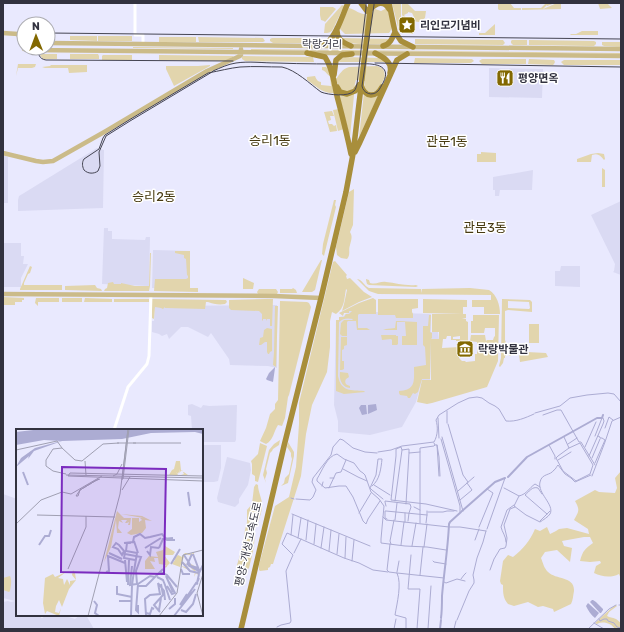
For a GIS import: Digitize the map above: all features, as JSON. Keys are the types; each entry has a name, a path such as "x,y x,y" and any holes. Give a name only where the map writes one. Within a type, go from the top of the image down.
{"highway":[{"path":"361,3 369,10"},
{"path":"368,3 369,10"},
{"path":"352,154 371,3"},
{"path":"369,10 376,4 381,3 387,6 391,12"},
{"path":"389,3 395,32 401,41 413,47"},
{"path":"309,46 322,44 329,41 348,6"},
{"path":"337,28 339,39 351,46"},
{"path":"383,46 391,42 395,32"},
{"path":"307,53 325,57 340,92 348,94 355,91 360,85"},
{"path":"360,85 366,94 376,94 382,89 391,72 390,66 386,59 375,53"},
{"path":"352,54 342,55 336,60 334,79 352,154"},
{"path":"352,154 359,144 397,60 407,54"},
{"name":"평양-개성고속도로","path":"239,629 346,192 352,154"}],"main road":[{"path":"3,33 16,34"},
{"name":"락랑거리","path":"56,43 621,49"},
{"path":"3,153 36,161 53,161 106,132 207,71 240,56 241,45"},
{"name":"락랑거리","path":"56,50 621,56"},
{"path":"3,294 319,298"}],"street":[{"path":"135,3 135,35 143,35 143,44"},
{"path":"114,429 128,387 148,360 151,295"}],"shaded area":[{"path":"392,3 401,3 401,23 398,27"},
{"path":"402,3 407,3 415,11 426,11 425,18 419,22 411,21 415,19 412,13 408,12 404,15 407,19 406,20 402,15"},
{"path":"498,3 510,3 514,8 521,8 521,10 499,10"},
{"path":"546,3 555,3 547,5 543,9 557,3 561,3 561,9 522,10 522,8 541,8"},
{"path":"598,3 607,3 612,8 600,9"},
{"path":"342,5 344,6 332,30 324,33 325,24"},
{"path":"320,7 333,7 336,9 325,22 321,20"},
{"path":"349,8 362,14 368,14 375,9 381,11 387,8 391,21 391,30 389,33 345,34 339,28"},
{"path":"402,16 406,21 410,22 413,27 413,34 404,33 410,25 407,23 403,33 401,33 398,28 402,24"},
{"path":"495,24 495,35 479,35 479,33 485,33"},
{"path":"582,31 598,31 598,35 570,35"},
{"path":"70,36 97,36 97,41 70,40"},
{"path":"98,36 132,36 132,41 98,41"},
{"path":"159,37 196,37 196,42 159,42"},
{"path":"198,37 263,38 265,41 199,42"},
{"path":"272,38 303,38 303,43 273,43 270,41"},
{"path":"341,38 390,39 382,44 359,44 348,43"},
{"path":"415,39 503,40 505,43 503,45 415,44"},
{"path":"512,40 527,40 527,45 513,45 511,43"},
{"path":"529,40 594,41 596,44 594,46 529,45"},
{"path":"602,42 621,42 621,47 604,46 602,45"},
{"path":"133,48 233,48 233,49"},
{"path":"251,50 621,53 621,54"},
{"path":"57,54 57,59 43,59 41,56 56,56"},
{"path":"70,54 98,54 99,59 70,59"},
{"path":"103,55 132,55 132,60 102,60"},
{"path":"159,55 234,56 227,61 159,60"},
{"path":"243,56 313,57 314,62 245,61 242,59"},
{"path":"345,57 380,58 386,62 337,62 339,59"},
{"path":"415,58 472,59 474,61 471,63 414,63"},
{"path":"482,59 526,59 526,64 482,64 479,61"},
{"path":"529,59 554,60 555,62 553,65 528,64"},
{"path":"564,60 621,60 621,65 564,65 561,62"},
{"path":"18,64 36,64 35,67 32,68 18,68 16,76"},
{"path":"51,65 87,65 87,72 69,73 68,68 42,67"},
{"path":"210,65 174,86 166,69 166,66"},
{"path":"377,66 382,68 385,77 379,89 371,93 364,89 365,81 356,80 354,88 346,93 339,88 336,79 345,69 349,67"},
{"path":"322,67 326,67 329,70 334,93 323,91 307,80 307,77 315,76 317,80 321,82 321,85 331,86 330,76 322,70"},
{"path":"489,68 543,69 542,98 489,97"},
{"path":"354,93 354,95 350,137 339,95"},
{"path":"364,93 379,94 359,137"},
{"path":"339,109 344,129 338,131 333,110"},
{"path":"332,111 334,116 330,116 331,120 328,121 329,124 334,126 336,125 337,131 330,132 324,112"},
{"path":"97,148 104,150 103,208 18,211 19,196"},
{"path":"481,152 496,153 496,162 477,162 477,154 481,154"},
{"path":"598,153 604,154 604,160 596,154 592,155 591,162 577,162 577,159"},
{"path":"3,155 8,157 8,203 3,203"},
{"path":"602,168 605,170 605,187 602,187"},
{"path":"533,170 532,190 500,190 499,196 495,196 495,190 493,190 493,177"},
{"path":"354,189 353,225 350,232 352,238 349,247 349,256 347,259 341,258 337,255 336,247 349,192"},
{"path":"334,200 336,200 336,207 324,256 322,254 323,244"},
{"path":"621,201 621,275 613,272 615,264 591,215"},
{"path":"104,228 108,228 108,231 112,231 112,239 145,240 146,237 150,237 149,286 102,284"},
{"path":"3,243 21,243 21,256 24,256 23,264 28,264 21,278 21,287 3,287"},
{"path":"153,250 190,251 189,289 152,288"},
{"path":"175,251 190,251 190,288 198,288 198,292 154,291 155,279 188,278 186,259 184,258 184,255 175,253"},
{"path":"150,253 149,291 104,291 107,288 108,283 113,282 114,284 121,283 135,286 149,286"},
{"path":"321,260 315,290 312,292 302,292"},
{"path":"335,261 347,275 347,279 350,278 364,292 372,297 342,311 344,304 347,290 346,289 344,303 341,309 336,314 332,312 330,321 330,347 327,372 312,405 306,434 301,476 273,564 271,564 268,570 260,571 259,565 275,506 289,497 296,467 299,403 333,262"},
{"path":"30,266 32,267 24,285 62,285 62,290 20,290"},
{"path":"561,266 580,266 580,287 555,286 555,271 560,271"},
{"path":"243,278 254,283 253,289 243,289"},
{"path":"357,279 369,288 421,289 422,293 422,289 470,288 489,290 498,300 500,314 484,314 484,307 472,307 472,300 491,300 491,295 378,294 369,291"},
{"path":"366,279 369,280 370,283 384,282 418,286 369,285 367,284"},
{"path":"95,285 102,291 65,290 65,286"},
{"path":"293,288 297,293 280,293 280,289"},
{"path":"259,289 276,289 278,292 277,294 258,294 257,292"},
{"path":"3,297 24,298 24,300 22,300 22,302 15,302 15,305 4,305"},
{"path":"36,298 59,298 59,302 38,302 38,306 35,303"},
{"path":"62,298 82,298 82,302 62,302"},
{"path":"85,298 112,299 112,302 84,302"},
{"path":"373,298 376,300 376,314 358,315 358,328 367,328 370,330 357,330 356,321 348,321 347,336 342,336 340,334 341,323 344,320 353,319 349,318 342,320 339,322 339,381 344,388 365,392 344,394 336,391 336,320 339,320 339,317 344,317 352,311 349,311 349,313 344,313 343,316 339,313"},
{"path":"114,299 149,299 149,302 114,302"},
{"path":"152,299 226,300 227,302 225,304 214,304 206,302 205,309 165,307 163,309 155,307 154,319 152,318"},
{"path":"229,299 273,299 272,326 270,326 270,319 267,319 267,321 266,319 263,319 263,321 262,320 262,314 259,311 231,310 229,308 229,300 266,300"},
{"path":"378,299 418,299 418,308 412,309 413,318 396,318 395,315 378,315"},
{"path":"423,299 467,300 467,307 463,307 463,314 423,313"},
{"path":"502,299 530,300 532,302 532,312 505,311 505,340 506,343 513,347 511,350 511,356 509,356 509,348 507,348 506,356 500,367","holes":["508,301 529,302 529,309 508,308"]},
{"path":"280,301 307,302 311,307 288,397 285,418 282,426 278,425 272,438 266,444 260,441 270,414 275,409 275,404 278,400"},
{"path":"277,305 277,368 268,366 230,365 229,359 211,333 208,337 188,327 181,327 169,339 167,334 162,336 152,332 152,321 154,321 155,306"},
{"path":"275,306 278,306 276,367 273,365"},
{"path":"349,311 431,314 431,332 438,332 439,339 431,339 430,380 422,380 416,402 402,427 370,435 338,432 338,421 334,405 336,320 339,320 339,317 349,313"},
{"path":"432,314 466,314 466,318 462,318 466,319 468,322 468,341 451,340 451,336 447,336 446,339 443,339 442,348 460,347 461,355 459,355 459,358 466,362 475,361 475,354 478,352 477,342 470,341 471,335 485,335 486,341 493,340 495,336 495,328 485,328 484,333 471,333 471,321 473,321 473,315 499,315 498,361 487,387 432,403 427,404 417,402 422,380 431,380 431,339 439,339 439,332 432,332","holes":["460,336 460,339 453,339 453,337"]},
{"path":"429,315 431,315 430,332 432,333 430,379 422,379 418,392 415,394 413,393 410,398 408,398 407,396 400,395 399,391 409,389 413,384 414,367 426,365 425,347 423,345 423,326 428,326"},
{"path":"396,321 417,322 417,345 402,345 402,336 406,336 405,322 397,322 397,330 383,330 395,328"},
{"path":"529,324 539,324 539,343 529,343"},
{"path":"267,328 272,329 272,351 269,354 267,352 267,342 259,345 260,338 263,337 264,330"},
{"path":"381,335 398,336 398,344 392,345 391,339 382,340"},
{"path":"341,337 347,337 347,345 344,346 344,349 342,350 344,369 340,370"},
{"path":"527,352 546,353 548,357 520,362 519,355 526,355"},
{"path":"275,367 273,382 267,380 266,379 269,373"},
{"path":"340,372 348,373 349,377 345,380 345,383 350,386 350,388 342,383"},
{"path":"192,404 201,408 203,405 237,405 235,442 203,442 203,429 192,429 191,416 188,415 188,405"},
{"path":"376,404 377,410 368,414 368,405"},
{"path":"361,405 366,405 367,414 362,415 359,408"},
{"path":"280,440 279,445 270,453 266,469 266,483 263,475 269,450"},
{"path":"288,442 294,452 294,456 288,483 281,486 289,474 292,459 291,453 287,447"},
{"path":"260,443 267,446 258,482 255,481 255,476 252,474 251,461 258,454"},
{"path":"203,445 221,445 221,468 218,481 203,482"},
{"path":"227,457 250,463 251,470 248,485 239,499 239,503 235,507 218,502 217,498"},
{"path":"621,471 621,579 619,574 606,576 594,573 596,566 601,563 600,561 580,561 582,554 593,543 590,537 562,541 564,546 572,548 570,562 557,550 545,552 541,558 548,572 568,581 573,586 574,591 571,604 554,612 553,609 543,606 538,607 528,602 514,606 508,604 505,600 503,585 500,581 503,561 508,555 513,557 520,551 535,529 540,531 547,527 550,534 559,529 567,528 589,534 588,529 574,520 578,510 578,506 575,501 595,490 599,492 615,493 617,488 615,478"},
{"path":"256,484 258,485 262,509 258,522 254,525 254,546 249,568 242,570 238,568 237,565 243,545 247,522 247,510 252,504 254,487"},
{"path":"3,494 16,499 16,616 65,616 75,619 79,616 87,616 94,629 3,629 3,602 15,601 3,598"},
{"path":"10,576 11,583 9,592 3,590 3,578"},
{"path":"593,600 603,609 601,613 590,602"},
{"path":"588,603 599,613 595,618 586,606"},
{"path":"616,605 617,606 609,612 607,616 616,619 621,623 621,629 615,629 607,623 595,623 598,620 600,621 599,619"}],"waterway":[{"path":"535,413 560,406 570,398 587,395 608,393 614,394 621,402"},
{"path":"378,452 391,450 402,446 434,442 437,431 436,420 439,415 469,398 482,398 495,406 499,409 506,421 517,420 534,414"},
{"path":"543,415 561,410 579,442 581,442 595,465"},
{"path":"447,411 447,423"},
{"path":"508,477 527,457 597,418 602,418 603,415"},
{"path":"605,428 609,417 613,420"},
{"path":"592,476 612,421 621,417"},
{"path":"438,418 439,438"},
{"path":"595,436 602,418"},
{"path":"589,456 603,424 603,418"},
{"path":"585,447 596,422"},
{"path":"448,424 463,475 468,482"},
{"path":"595,463 605,440 598,436"},
{"path":"442,437 463,511"},
{"path":"564,437 569,448 580,443 593,465 590,474 576,481 563,471 556,458 569,448"},
{"path":"568,444 577,438"},
{"path":"296,499 310,500 313,497 316,490 312,482 313,478 331,455 333,447 340,439 353,448 365,452 377,453"},
{"path":"441,439 460,506 460,512"},
{"path":"592,458 600,439"},
{"path":"420,523 420,448 434,446 434,443"},
{"path":"435,445 437,445 439,476"},
{"path":"437,445 440,476"},
{"path":"549,445 555,459"},
{"path":"420,452 409,453 409,449 402,450 401,447 396,449 391,500 426,504 457,511"},
{"path":"395,501 402,450"},
{"path":"558,460 571,452"},
{"path":"406,504 409,453"},
{"path":"380,501 366,524 363,521 353,497 346,486 325,488 317,481 317,479 333,455 337,454 354,463 365,475 371,492 379,499 384,506 381,543 446,550"},
{"path":"372,486 377,481 381,470 382,459 378,459 376,475 370,488 383,499"},
{"path":"329,488 336,473 341,472 346,460"},
{"path":"519,496 514,506 526,515 540,522 550,514 551,510 541,490 540,482 542,477 552,472 558,465 565,474 575,482 591,475"},
{"path":"343,469 367,481"},
{"path":"458,491 474,477"},
{"path":"487,529 505,478"},
{"path":"462,511 495,482 505,478"},
{"path":"322,486 323,482"},
{"path":"460,500 472,490 467,483"},
{"path":"504,488 519,496 535,484 540,487"},
{"path":"374,485 390,495"},
{"path":"542,494 538,488 536,488 532,489 525,495 547,514"},
{"path":"479,527 493,493 487,489"},
{"path":"359,513 371,493"},
{"path":"386,506 385,501 410,504 411,507 408,521"},
{"path":"395,520 397,503"},
{"path":"506,542 501,527 507,510 514,505"},
{"path":"414,507 420,510"},
{"path":"490,570 500,549 505,548 506,546 507,538 504,525 510,509 515,507"},
{"path":"387,519 385,518 385,511 427,515"},
{"path":"426,523 427,511"},
{"path":"428,512 454,511"},
{"path":"540,521 550,511"},
{"path":"441,618 449,524 461,512"},
{"path":"405,513 405,522"},
{"path":"292,514 370,546"},
{"path":"291,535 293,515"},
{"path":"383,517 386,520 486,531"},
{"path":"298,538 301,518"},
{"path":"306,540 308,520"},
{"path":"391,544 390,541 394,520"},
{"path":"401,545 404,522"},
{"path":"412,546 416,523"},
{"path":"314,544 316,524"},
{"path":"424,547 427,524"},
{"path":"321,548 324,527"},
{"path":"475,540 479,529"},
{"path":"329,551 331,530"},
{"path":"457,620 469,591 474,583 473,575 486,531"},
{"path":"277,627 290,623 291,621 286,571 293,555 282,544 287,533 373,570 388,572"},
{"path":"337,554 339,534"},
{"path":"345,558 346,537"},
{"path":"294,553 301,539"},
{"path":"352,561 354,540"},
{"path":"390,544 387,570 389,572 397,573 399,583 399,594 395,615 406,618 406,629"},
{"path":"420,575 423,547"},
{"path":"411,555 408,589 420,589 417,629"},
{"path":"397,572 399,561"},
{"path":"433,561 446,564"},
{"path":"397,573 444,578"},
{"path":"461,579 466,573"},
{"path":"444,582 446,583 457,579 465,581"},
{"path":"428,629 431,586"},
{"path":"588,629 609,609 616,605"},
{"path":"394,629 396,619"},
{"path":"599,619 600,621 607,619 608,621 614,623 617,627 621,628 620,629"},
{"path":"440,629 441,620"},
{"path":"454,629 456,621"},
{"path":"594,623 604,629"}],"tram line":[{"path":"366,3 366,8 357,84 354,91 351,93 338,95 321,92 298,74 282,67 240,67 228,69 212,72 208,73 105,135 99,149 84,159 82,164 84,170 91,173 98,171 100,166 99,152 106,136 130,121 212,72 213,71 230,64 251,62 306,64 358,64 364,64 369,64 375,65 383,68 385,72 383,83 376,93 368,93 364,91 362,86 374,5 374,3"},
{"path":"56,33 621,39"},
{"path":"39,56 46,60 233,61"},
{"path":"375,63 621,67"}],"place":[{"name":"리인모기념비","path":"407,25"},
{"name":"평양면옥","path":"505,78"},
{"name":"락랑박물관","path":"465,349"}],"district":[{"name":"승리1동","path":"270,140"},
{"name":"관문1동","path":"447,141"},
{"name":"승리2동","path":"154,196"},
{"name":"관문3동","path":"485,227"}]}
